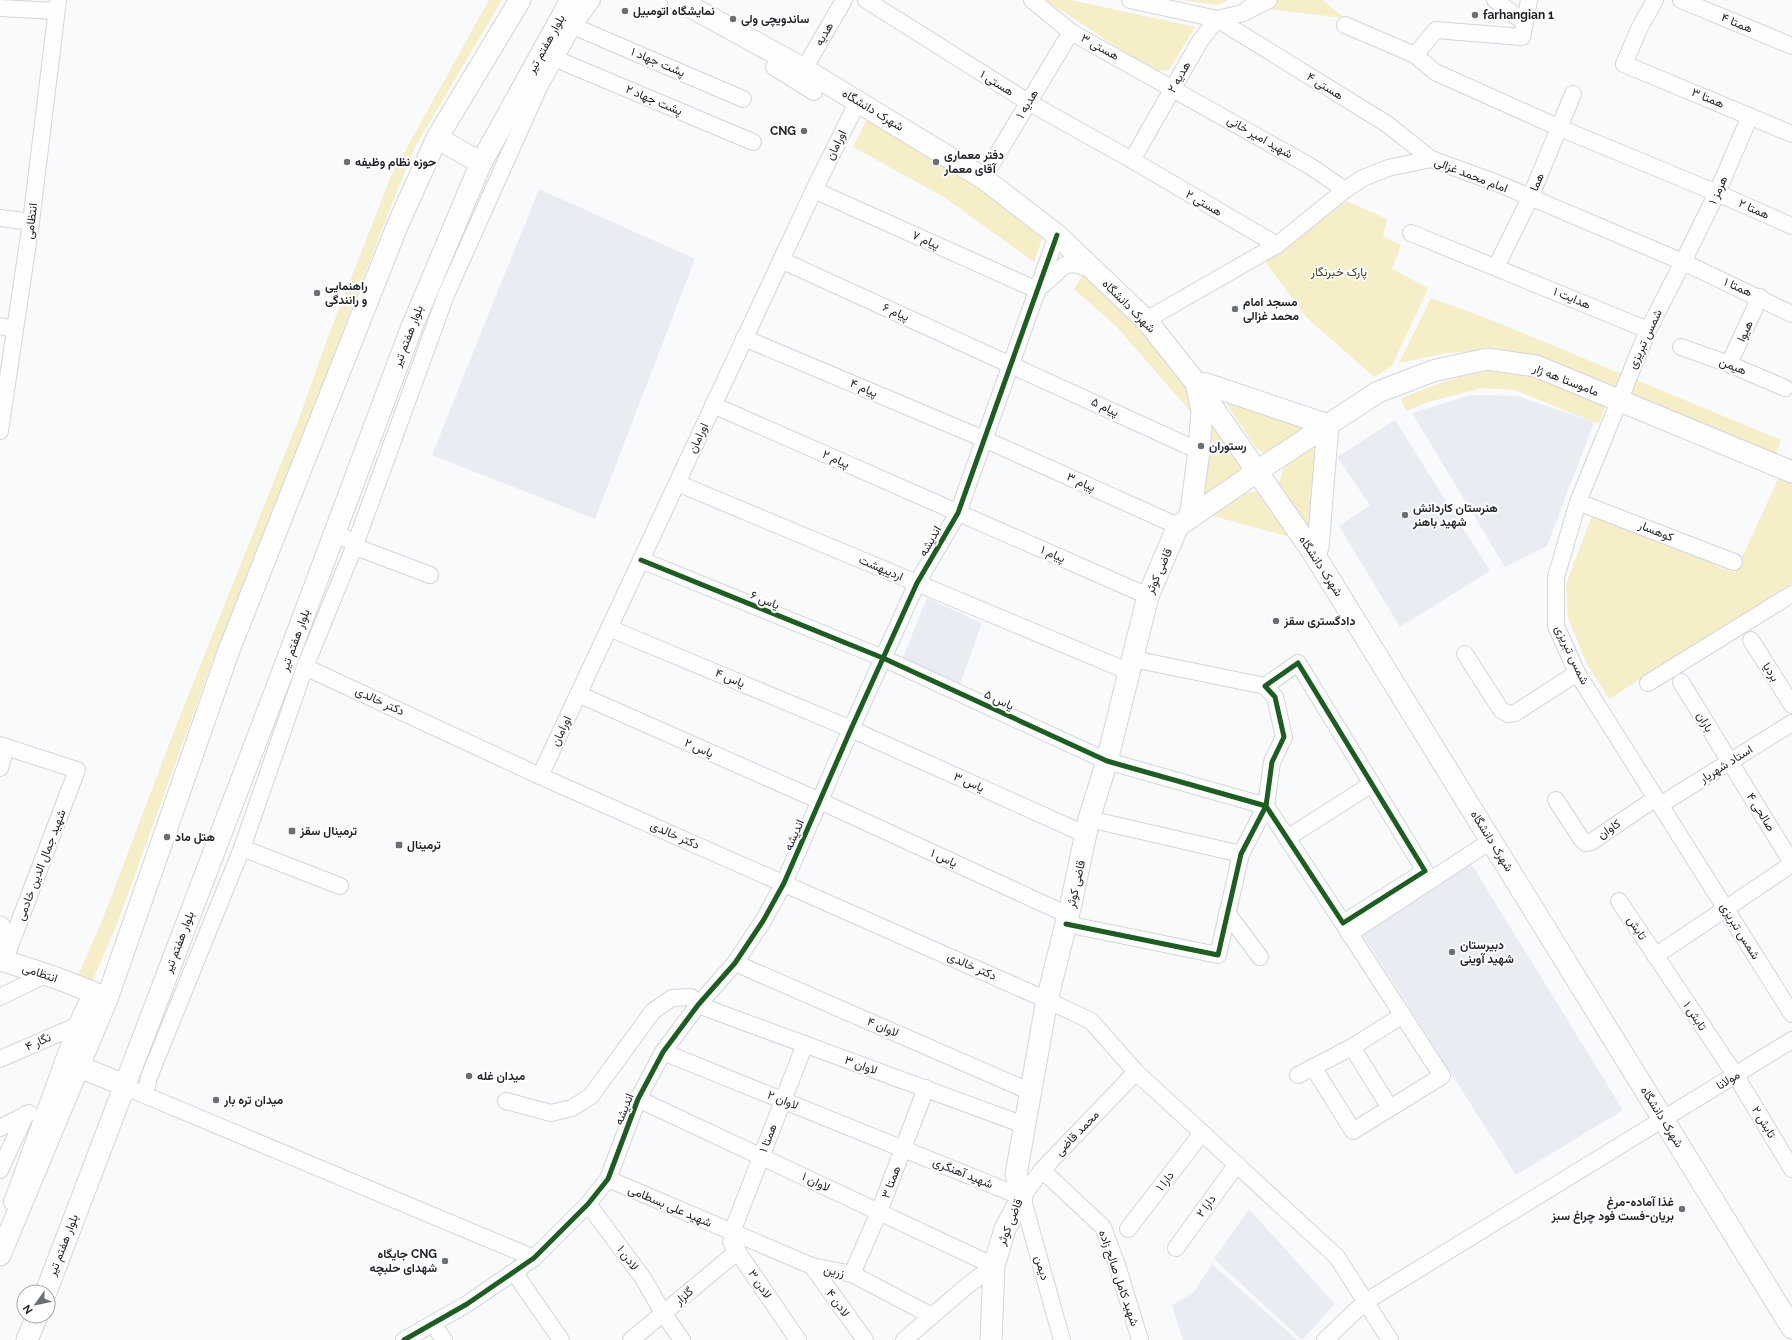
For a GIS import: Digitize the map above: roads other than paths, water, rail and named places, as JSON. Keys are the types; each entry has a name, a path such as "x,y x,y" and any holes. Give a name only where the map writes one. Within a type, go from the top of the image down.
{"main road":[{"path":"0,1255 80,1067 100,996 229,650 398,224 437,138 520,0"},
{"name":"بلوار هفتم تیر","path":"49,1284 124,1085 284,671 410,329 481,163 571,0"},
{"name":"شهرک دانشگاه","path":"678,0 806,66 858,101 985,174 1056,234 1093,270 1150,318 1201,384 1261,469 1316,551 1492,840 1669,1117 1792,1328"},
{"path":"697,0 985,174 1054,222 1106,269 1150,318"},
{"path":"437,138 481,163"},
{"name":"ماموستا هه ژار","path":"1261,469 1378,392 1434,371 1487,359 1536,366 1792,472"},
{"path":"1201,384 1328,425 1316,551 1418,704 1669,1117 1792,1309"},
{"name":"قاضی کوثر","path":"991,1340 994,1266 1006,1229 1022,1197 1016,1174 1048,1000 1088,827 1107,761 1148,596 1184,522 1199,451 1202,410 1201,384"},
{"path":"1184,522 1261,469"},
{"path":"0,934 4,960"},
{"name":"انتظامی","path":"4,960 47,974 100,996"},
{"path":"80,1067 124,1085"},
{"path":"28,1340 33,1324"}],"street":[{"path":"145,1095 149,1077 242,848 306,667 355,545 446,295 540,84 556,59 573,26 592,0"},
{"name":"هدیه","path":"806,66 844,0"},
{"name":"هستی ۱","path":"866,0 1028,102 1132,160"},
{"name":"هستی ۳","path":"1032,0 1072,32 1173,88"},
{"path":"1130,0 1147,1 1217,19 1243,13 1269,0"},
{"path":"1243,13 1258,0"},
{"path":"1495,0 1525,23"},
{"path":"1415,55 1436,30 1522,37 1529,0"},
{"name":"همتا ۳","path":"1655,0 1640,27 1624,64 1792,134"},
{"name":"همتا ۴","path":"1681,0 1792,46"},
{"path":"5,5 57,5"},
{"name":"انتظامی","path":"0,431 8,328 31,222 57,5"},
{"name":"هدیه ۲","path":"1132,160 1200,41 1217,19"},
{"name":"هستی ۴","path":"1217,19 1387,124 1431,158"},
{"name":"همتا ۲","path":"1344,25 1415,55 1435,72 1560,128 1717,192 1792,226"},
{"name":"پشت جهاد ۱","path":"573,26 743,99"},
{"name":"هدیه ۱","path":"985,174 1072,32"},
{"name":"پشت جهاد ۲","path":"556,59 753,142"},
{"path":"774,67 814,92"},
{"name":"شهید امیر خانی","path":"1173,88 1310,166 1345,190"},
{"name":"هما","path":"1496,267 1530,198 1573,94"},
{"name":"اورامان","path":"540,776 744,338 858,101"},
{"name":"هرمز ۱","path":"1683,262 1717,192 1750,116"},
{"name":"امام محمد غزالی","path":"1150,318 1277,245 1345,190 1363,178 1388,168 1431,158 1683,262"},
{"name":"هستی ۲","path":"1132,160 1277,245"},
{"name":"پیام ۷","path":"814,190 1037,290"},
{"path":"0,218 31,222"},
{"name":"هدایت ۱","path":"1411,233 1648,330"},
{"name":"اندیشه","path":"404,1340 467,1304 534,1258 588,1204 608,1179 638,1099 663,1052 698,1005 735,963 763,921 784,884 851,729 917,583 958,513 1056,234"},
{"name":"پیام ۶","path":"781,260 1010,364"},
{"name":"همتا ۱","path":"1683,262 1760,297 1792,314"},
{"name":"شمس تبریزی","path":"1683,262 1648,330 1618,400 1578,502 1556,577 1556,626 1577,673 1792,1014"},
{"path":"1037,290 1065,265 1075,264 1093,270"},
{"name":"هیوا","path":"1729,364 1760,297"},
{"name":"پیام ۴","path":"744,338 984,439"},
{"name":"هیمن","path":"1681,347 1729,364 1785,388"},
{"name":"پیام ۵","path":"1010,364 1199,451"},
{"name":"پیام ۲","path":"713,405 958,513"},
{"name":"پیام ۳","path":"984,439 1184,522"},
{"name":"اردیبهشت","path":"677,483 917,583 1131,666 1265,686"},
{"name":"کوهسار","path":"1578,502 1734,562"},
{"name":"پیام ۱","path":"958,513 1148,596"},
{"path":"335,531 361,549 430,575"},
{"name":"یاس ۶","path":"641,560 883,658"},
{"path":"1648,683 1792,594"},
{"name":"یاس ۴","path":"609,628 851,729"},
{"name":"بردیا","path":"1751,640 1792,704"},
{"path":"1465,654 1501,710 1508,714 1515,713 1577,673"},
{"name":"یاس ۵","path":"883,658 1107,761 1266,806"},
{"path":"1260,957 1227,913 1241,854 1266,806 1272,762 1284,737 1275,697 1265,686 1298,663 1425,871 1346,929"},
{"name":"دکتر خالدی","path":"306,667 540,776 1048,1000 1091,1021 1136,1072 1337,1257 1390,1340"},
{"name":"باران","path":"1681,682 1730,762"},
{"name":"یاس ۲","path":"578,694 820,801"},
{"name":"استاد شهریار","path":"1658,801 1730,762 1792,723"},
{"name":"یاس ۳","path":"851,729 1088,827 1241,854"},
{"path":"0,768 3,746"},
{"name":"شهید جمال الدین خادمی","path":"3,746 77,770 4,960"},
{"name":"صالحی ۴","path":"1730,762 1792,864"},
{"path":"1287,838 1372,784"},
{"name":"کاوان","path":"1556,800 1582,840 1586,843 1591,842 1658,801"},
{"name":"یاس ۱","path":"820,801 1067,920 1218,955 1227,913"},
{"path":"1266,806 1442,1076 1353,1131 1313,1067"},
{"path":"1346,929 1492,840"},
{"path":"242,848 340,886"},
{"path":"1655,956 1792,864"},
{"name":"تابش","path":"1619,901 1655,956"},
{"name":"تابش ۱","path":"1655,956 1736,1076"},
{"name":"لاوان ۴","path":"735,963 1031,1092"},
{"path":"0,997 47,974"},
{"path":"0,1235 76,1026 100,996"},
{"name":"لاوان ۳","path":"506,1101 551,1113 572,1108 591,1096 653,1011 672,998 691,997 698,1005 1024,1125"},
{"path":"1298,1075 1352,1047 1403,1015"},
{"name":"نگار ۴","path":"0,1059 76,1026"},
{"name":"مولانا","path":"1325,1340 1365,1302 1736,1076 1792,1040"},
{"name":"همتا ۱","path":"727,1230 761,1157 804,1044"},
{"path":"1352,1047 1390,1108"},
{"name":"لاوان ۲","path":"663,1052 903,1149"},
{"name":"محمد قاضی","path":"1022,1197 1042,1170 1136,1072"},
{"name":"تابش ۲","path":"1736,1076 1792,1169"},
{"path":"124,1085 534,1258"},
{"name":"همتا ۳","path":"852,1274 880,1212 926,1088"},
{"name":"لاوان ۱","path":"638,1099 994,1266"},
{"path":"0,1128 26,1114 46,1108"},
{"path":"0,1170 26,1114"},
{"name":"دارا ۱","path":"1128,1230 1202,1133"},
{"name":"شهید آهنگری","path":"903,1149 1022,1197"},
{"name":"دارا ۲","path":"1176,1248 1237,1164"},
{"name":"شهید کامل صالح زاده","path":"1042,1170 1103,1227 1117,1265 1140,1340"},
{"name":"شهید علی بسطامی","path":"608,1179 727,1230"},
{"name":"دیمن","path":"1022,1197 1062,1340"},
{"name":"لادن ۱","path":"588,1204 643,1278 663,1313 682,1340"},
{"name":"لادن ۳","path":"727,1230 738,1251 798,1340"},
{"name":"زرین","path":"727,1230 812,1266 852,1274 932,1316"},
{"name":"گلزار","path":"631,1340 738,1251"},
{"name":"لادن ۴","path":"812,1266 865,1340"},
{"path":"904,1340 968,1285 994,1266"},
{"path":"514,1272 561,1340"},
{"path":"433,1324 444,1340"}],"place":[{"name":"نمایشگاه اتومبیل","path":"625,11"},
{"name":"farhangian 1","path":"1475,15"},
{"name":"ساندویچی ولی","path":"733,19"},
{"name":"CNG","path":"804,131"},
{"name":"حوزه نظام وظیفه","path":"347,162"},
{"name":"دفتر معماری آقای معمار","path":"936,162"},
{"name":"راهنمایی و رانندگی","path":"317,293"},
{"name":"مسجد امام محمد غزالی","path":"1235,309"},
{"name":"رستوران","path":"1201,446"},
{"name":"هنرستان کاردانش شهید باهنر","path":"1405,515"},
{"name":"دادگستری سقز","path":"1276,621"},
{"name":"ترمینال سقز","path":"292,831"},
{"name":"هتل ماد","path":"167,837"},
{"name":"ترمینال","path":"399,845"},
{"name":"دبیرستان شهید آوینی","path":"1452,952"},
{"name":"میدان غله","path":"469,1076"},
{"name":"میدان تره بار","path":"216,1100"},
{"name":"غذا آماده-مرغ بریان-فست فود چراغ سبز","path":"1682,1209"},
{"name":"جایگاه CNG شهدای حلبچه","path":"445,1261"}],"park label":[{"name":"پارک خبرنگار","path":"1339,272"}]}
